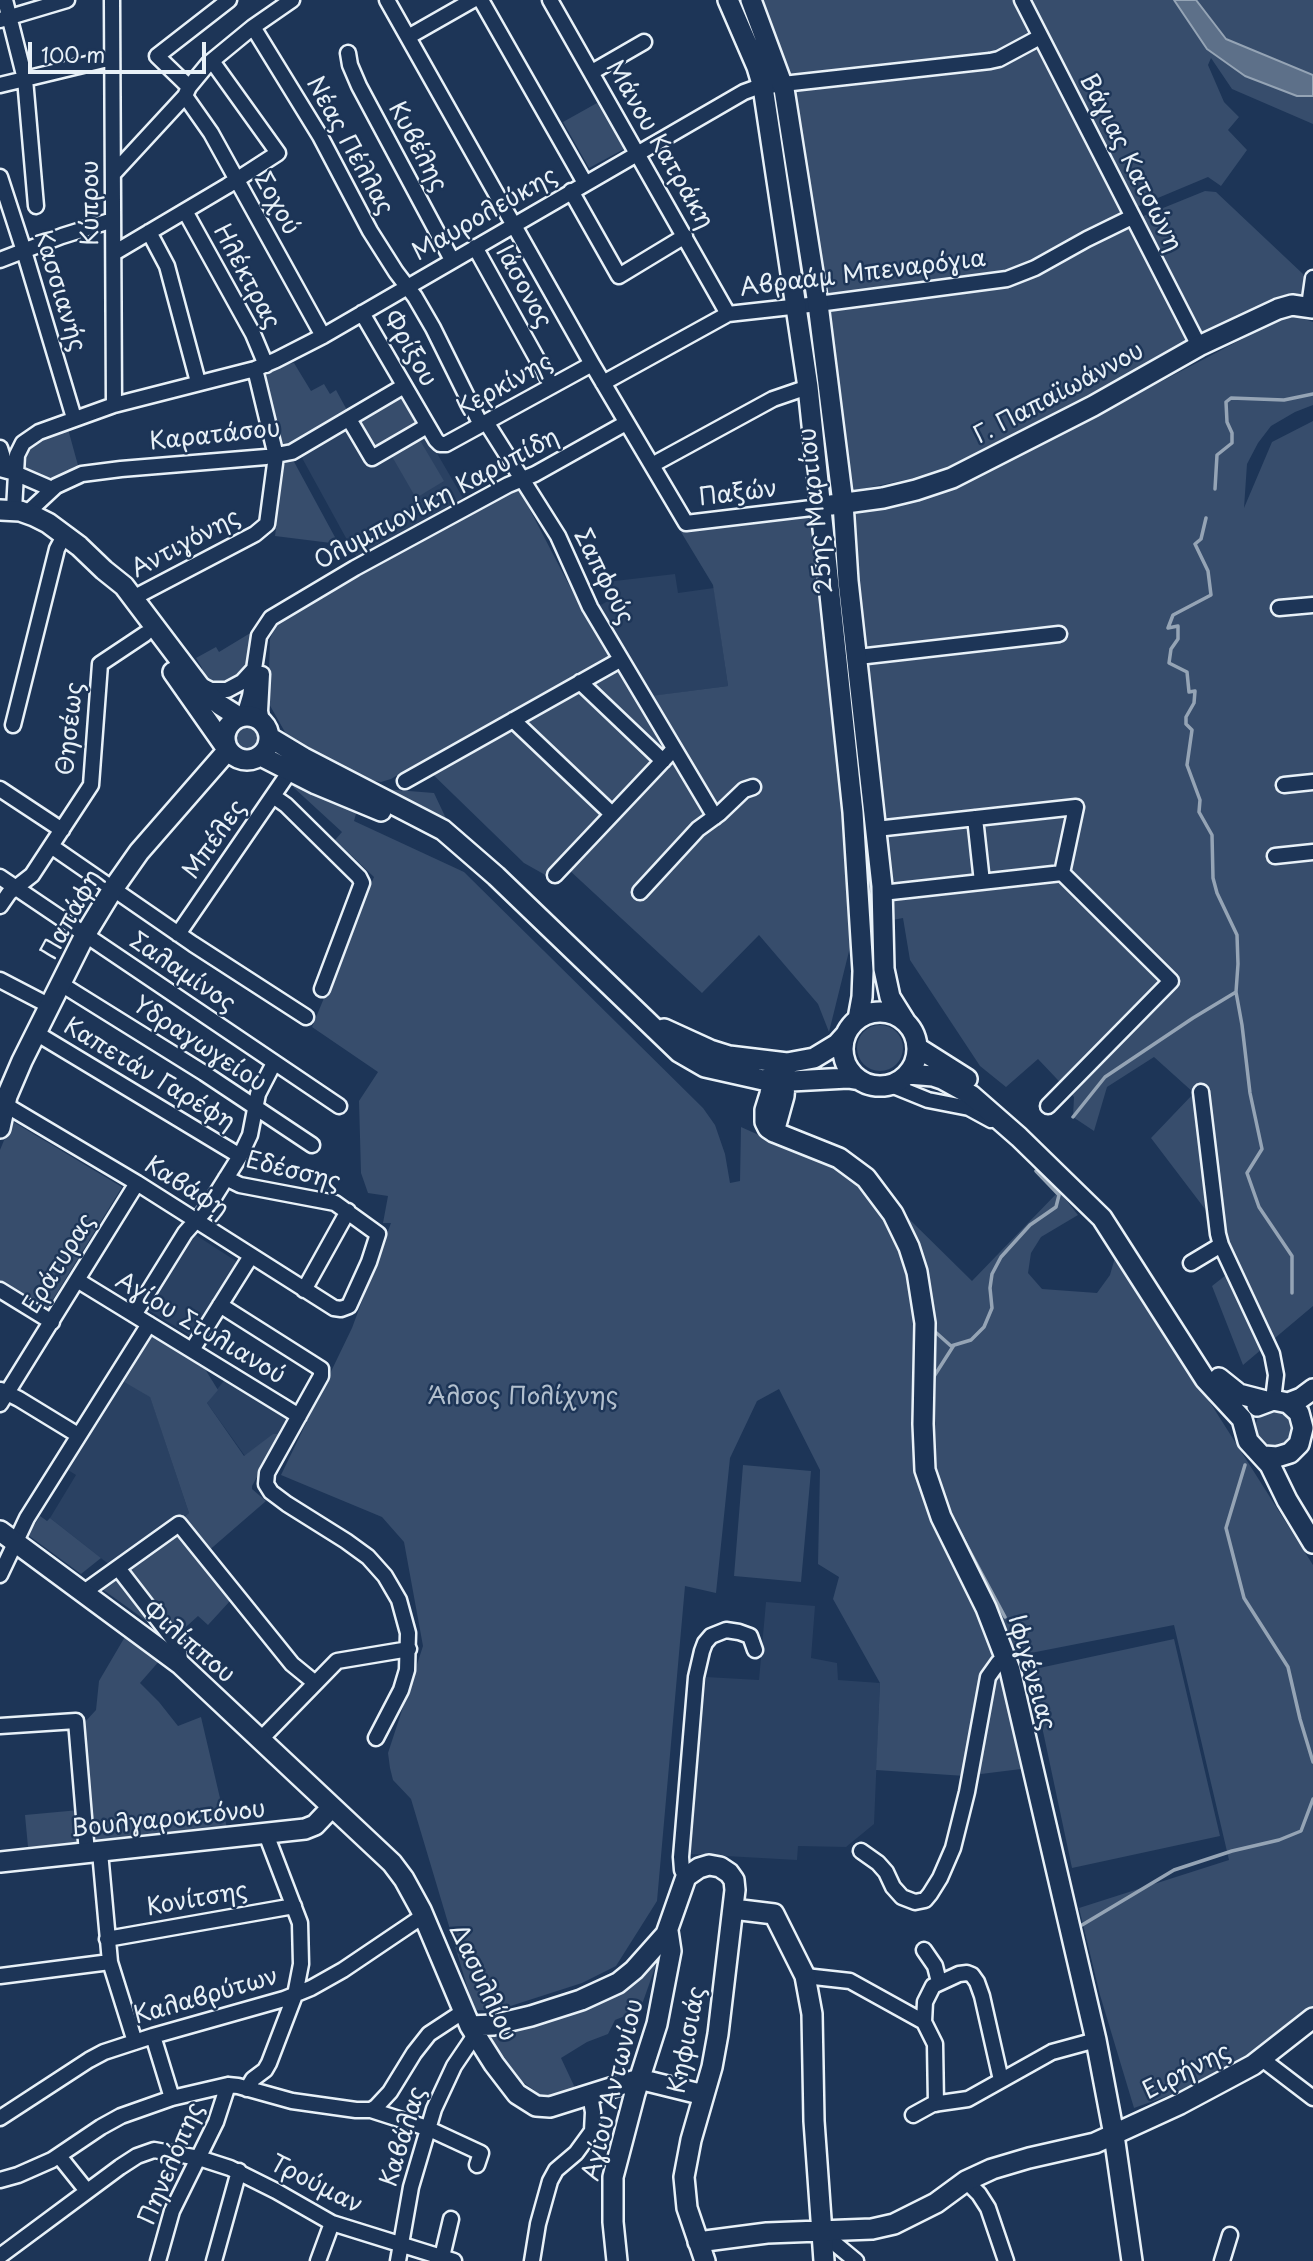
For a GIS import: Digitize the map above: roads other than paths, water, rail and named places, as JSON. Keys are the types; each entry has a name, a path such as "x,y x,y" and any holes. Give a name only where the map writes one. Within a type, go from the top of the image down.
{"street":[{"path":"5,0 5,18 25,79 36,206"},
{"path":"5,18 67,0"},
{"name":"Σοχού","path":"229,0 157,56 187,91 323,336"},
{"path":"113,174 212,61 253,27 292,0"},
{"path":"387,0 592,364 652,465 773,399 808,387"},
{"path":"408,37 473,0"},
{"path":"481,0 585,184"},
{"name":"Μάνου Κατράκη","path":"550,0 728,314"},
{"name":"25ης Μαρτίου","path":"728,0 763,87 808,387 853,812 863,997 852,1026"},
{"name":"25ης Μαρτίου","path":"751,0 783,84 818,304 843,503 848,581 876,829 882,893 884,969 891,997 905,1020"},
{"name":"Βάγιας Κατσώνη","path":"1022,0 1199,346"},
{"name":"Κύπρου","path":"114,405 112,58 116,1"},
{"name":"Νέας Πέλλας","path":"253,27 320,136 370,231 415,297 483,424"},
{"name":"Μαυρολεύκης","path":"14,511 7,470 25,442 39,432 114,405 260,367 323,336 744,92 783,84 990,61 1040,37"},
{"path":"592,72 644,42"},
{"name":"Κυβέλης","path":"348,53 359,86 452,260"},
{"path":"0,86 112,58"},
{"path":"114,253 278,153 212,61"},
{"name":"Κασσιανής","path":"0,178 74,418"},
{"path":"571,191 619,276 685,236"},
{"name":"Ηλέκτρας","path":"185,211 253,334 260,367"},
{"name":"Αβραάμ Μπεναρόγια","path":"603,383 728,314 1007,279 1035,268 1132,217"},
{"path":"0,260 113,220"},
{"path":"149,232 167,266 198,382"},
{"name":"Ιάσoνος","path":"475,247 552,386"},
{"path":"1311,307 1313,278"},
{"name":"Γ. Παπαϊωάννου","path":"820,507 866,501 916,490 965,472 1093,406 1199,346 1278,309 1292,305 1311,307"},
{"name":"Φρίξου","path":"362,313 439,444"},
{"name":"Κερκίνης","path":"439,444 445,444 592,364"},
{"name":"Αντιγόνης","path":"133,597 264,527 270,511 275,456 260,367"},
{"name":"Καρατάσου","path":"14,511 76,476 100,471 275,456 292,452 404,386"},
{"path":"349,419 372,458 427,426"},
{"name":"Ολυμπιονίκη Καρυπίδη","path":"271,618 355,568 626,423"},
{"name":"Σαπφούς","path":"483,424 562,543 585,597 620,660 715,817"},
{"path":"0,448 7,470 52,489"},
{"name":"Παξών","path":"652,465 686,523 820,507"},
{"path":"14,511 65,534 104,570 119,580 198,684 216,702 254,723 303,758 443,830 496,876 636,1012 675,1035 710,1050 780,1073 860,1080 880,1087 891,1085 908,1074 914,1066 918,1048 916,1038 905,1020 894,1014 870,1013 852,1026 826,1052 780,1073"},
{"path":"13,725 57,550 65,534"},
{"path":"104,570 108,585 228,750 243,760 261,756 267,748 254,723 250,699 259,636 271,618"},
{"path":"1279,608 1313,605"},
{"path":"254,723 260,708 263,642 271,618"},
{"name":"Θησέως","path":"0,906 16,888 32,876 92,781 100,664 145,634"},
{"path":"858,657 1059,634"},
{"path":"405,781 620,660"},
{"path":"198,684 211,690 225,690 238,684 254,669"},
{"path":"580,682 663,761"},
{"path":"513,720 612,814"},
{"path":"228,750 226,730 231,722 254,723"},
{"name":"Παπάφη","path":"2,1117 9,1088 85,935 113,889 139,852 228,750"},
{"path":"555,874 674,750"},
{"path":"261,756 461,848"},
{"name":"Μπέλες","path":"178,934 290,771"},
{"path":"1284,785 1313,782"},
{"path":"640,892 698,829 744,790 752,787"},
{"path":"0,789 62,830"},
{"path":"274,796 361,879 362,883 322,989"},
{"path":"876,829 1076,807 1062,873"},
{"path":"975,818 982,882"},
{"path":"51,846 178,934 306,1017"},
{"path":"1275,856 1313,852"},
{"path":"882,893 1062,873"},
{"path":"1048,1106 1171,981 1062,873"},
{"name":"Σαλαμίνος","path":"0,877 339,1106"},
{"path":"0,980 50,1006"},
{"name":"Υδραγωγείου","path":"61,984 312,1145"},
{"path":"852,1026 843,1044 843,1054 852,1073 860,1080"},
{"name":"Καπετάν Γαρέφη","path":"36,1033 240,1156"},
{"path":"918,1048 990,1096 1087,1188 1122,1226 1219,1379 1238,1394 1275,1401 1301,1398 1313,1389"},
{"path":"134,1315 185,1233 208,1207 240,1156 250,1135 254,1107 261,1086 274,1063"},
{"name":"Ιφιγένειας","path":"780,1073 774,1132 823,1150 856,1168 881,1195 904,1236 917,1272 925,1323 925,1470 941,1517 986,1608 1010,1670 1096,2040 1114,2135 1132,2261"},
{"path":"908,1074 933,1076 954,1085 987,1108 1089,1204 1108,1226 1196,1366 1237,1412 1245,1426 1248,1441 1257,1452 1264,1456 1277,1457 1300,1450"},
{"path":"891,1085 928,1100 969,1108 1019,1137"},
{"path":"1201,1092 1221,1245 1272,1354 1276,1375 1275,1401"},
{"name":"Καβάφη","path":"2,1117 137,1183 304,1290 334,1308 344,1309"},
{"name":"Εδέσσης","path":"226,1178 240,1185 335,1203 378,1234 352,1302 344,1309"},
{"name":"Εράτυρας","path":"2,1396 52,1322 137,1183"},
{"path":"304,1290 348,1211"},
{"path":"1191,1263 1221,1245"},
{"path":"192,1350 251,1256"},
{"name":"Αγίου Στυλιανού","path":"77,1280 299,1416"},
{"path":"0,1290 52,1322"},
{"path":"220,1305 321,1369 321,1376 267,1473 266,1484 275,1496 358,1549 389,1582 403,1610 408,1627 407,1670 401,1690 376,1738"},
{"path":"0,1576 7,1536 27,1518 149,1324"},
{"path":"2,1396 78,1436"},
{"path":"1245,1426 1252,1410 1275,1401 1299,1413 1308,1422 1300,1450 1287,1475 1296,1513"},
{"path":"1264,1456 1313,1543"},
{"path":"84,1592 179,1524 292,1664 314,1682"},
{"name":"Φιλίππου","path":"7,1536 180,1664 332,1807"},
{"path":"117,1568 179,1647 180,1664"},
{"path":"371,2110 384,2099 429,2034 470,2024 493,2025 523,2019 566,2006 618,1983 661,1942 668,1931 687,1877 682,1870 681,1857 696,1676 702,1651 711,1636 726,1630 750,1636 755,1650"},
{"path":"261,1739 314,1682 339,1660 409,1648"},
{"path":"861,1851 878,1863 902,1897 915,1902 925,1900 930,1895 956,1838 988,1677 1005,1658"},
{"path":"0,1726 76,1721 110,1962 135,2042"},
{"name":"Βουλγαροκτόνου","path":"0,1862 310,1828 320,1822 332,1807"},
{"name":"Δασυλλίου","path":"332,1807 397,1869 424,1916 470,2024 517,2094 531,2104 550,2107 639,2079"},
{"path":"247,2089 253,2079 270,2063 295,1995 302,1938 300,1923 266,1834"},
{"name":"Κηφισιάς","path":"687,1877 704,1866 714,1865 725,1870 734,1880 718,2034 712,2067 688,2149 684,2177 685,2202 705,2261"},
{"name":"Κονίτσης","path":"107,1939 294,1906"},
{"path":"733,1909 774,1914 805,1976 812,2014 814,2121 824,2261"},
{"name":"Καλαβρύτων","path":"0,2118 89,2060 153,2036 295,1995 334,1975 424,1916"},
{"name":"Αγίου Αντωνίου","path":"617,2261 613,2222 613,2177 639,2079 654,2035 669,1963 671,1944 668,1931"},
{"path":"924,1950 935,1966 939,1982"},
{"path":"0,1976 110,1962"},
{"path":"936,2104 935,2044 924,2022 926,1997 931,1988 939,1982 967,1973 977,1982 1001,2080"},
{"path":"805,1976 850,1981 924,2022"},
{"path":"1262,2059 1313,2018"},
{"name":"Καβάλας","path":"398,2261 411,2187 427,2128 470,2024"},
{"path":"153,2036 172,2098"},
{"path":"913,2115 936,2104 968,2099 1052,2052 1096,2040"},
{"name":"Ειρήνης","path":"698,2242 767,2233 872,2229 894,2224 936,2203 966,2181 1015,2162 1087,2146 1114,2135 1222,2083 1262,2059 1313,2098"},
{"path":"639,2079 704,2095"},
{"path":"0,2180 26,2172 59,2156 108,2122 172,2098 228,2085 292,2101 371,2110 427,2128 481,2153 477,2165"},
{"name":"Πηνελόπης","path":"158,2261 173,2211 218,2117 228,2085"},
{"path":"532,2261 538,2224 550,2181 559,2167 586,2141 592,2129 590,2095"},
{"name":"Τρούμαν","path":"0,2256 120,2166 150,2151 167,2151 239,2171 332,2222 446,2260"},
{"path":"59,2156 87,2191"},
{"path":"214,2261 239,2171"},
{"path":"966,2181 988,2208 1006,2261"},
{"path":"446,2260 451,2219"},
{"path":"318,2261 332,2222"},
{"path":"821,2232 856,2261"},
{"path":"1222,2261 1230,2235"}],"waterway":[{"path":"1215,489 1217,455 1232,443 1226,402 1231,398 1284,400 1313,394"},
{"path":"1206,518 1201,539 1195,544 1208,571 1211,595 1173,615 1168,628 1178,626 1178,639 1171,649 1169,663 1187,672 1189,692 1195,691 1194,703 1186,717 1186,724 1192,730 1187,765 1200,800 1199,812 1212,835 1213,878 1217,893 1237,935 1236,992 1250,1093 1262,1149 1247,1173 1259,1207 1292,1256 1292,1293"},
{"path":"1073,1117 1105,1077 1236,992"},
{"path":"932,1329 951,1346 971,1340 984,1327 992,1308 992,1274 1001,1257 1030,1225 1056,1207 1059,1195 1036,1171"},
{"path":"931,1381 954,1345"},
{"path":"1245,1465 1226,1528 1244,1598 1288,1667 1313,1762"},
{"path":"960,1533 1005,1617"},
{"path":"1082,1925 1174,1870 1232,1851 1279,1840 1301,1831 1313,1799"}],"park label":[{"name":"Άλσος Πολίχνης","path":"523,1397"}]}
